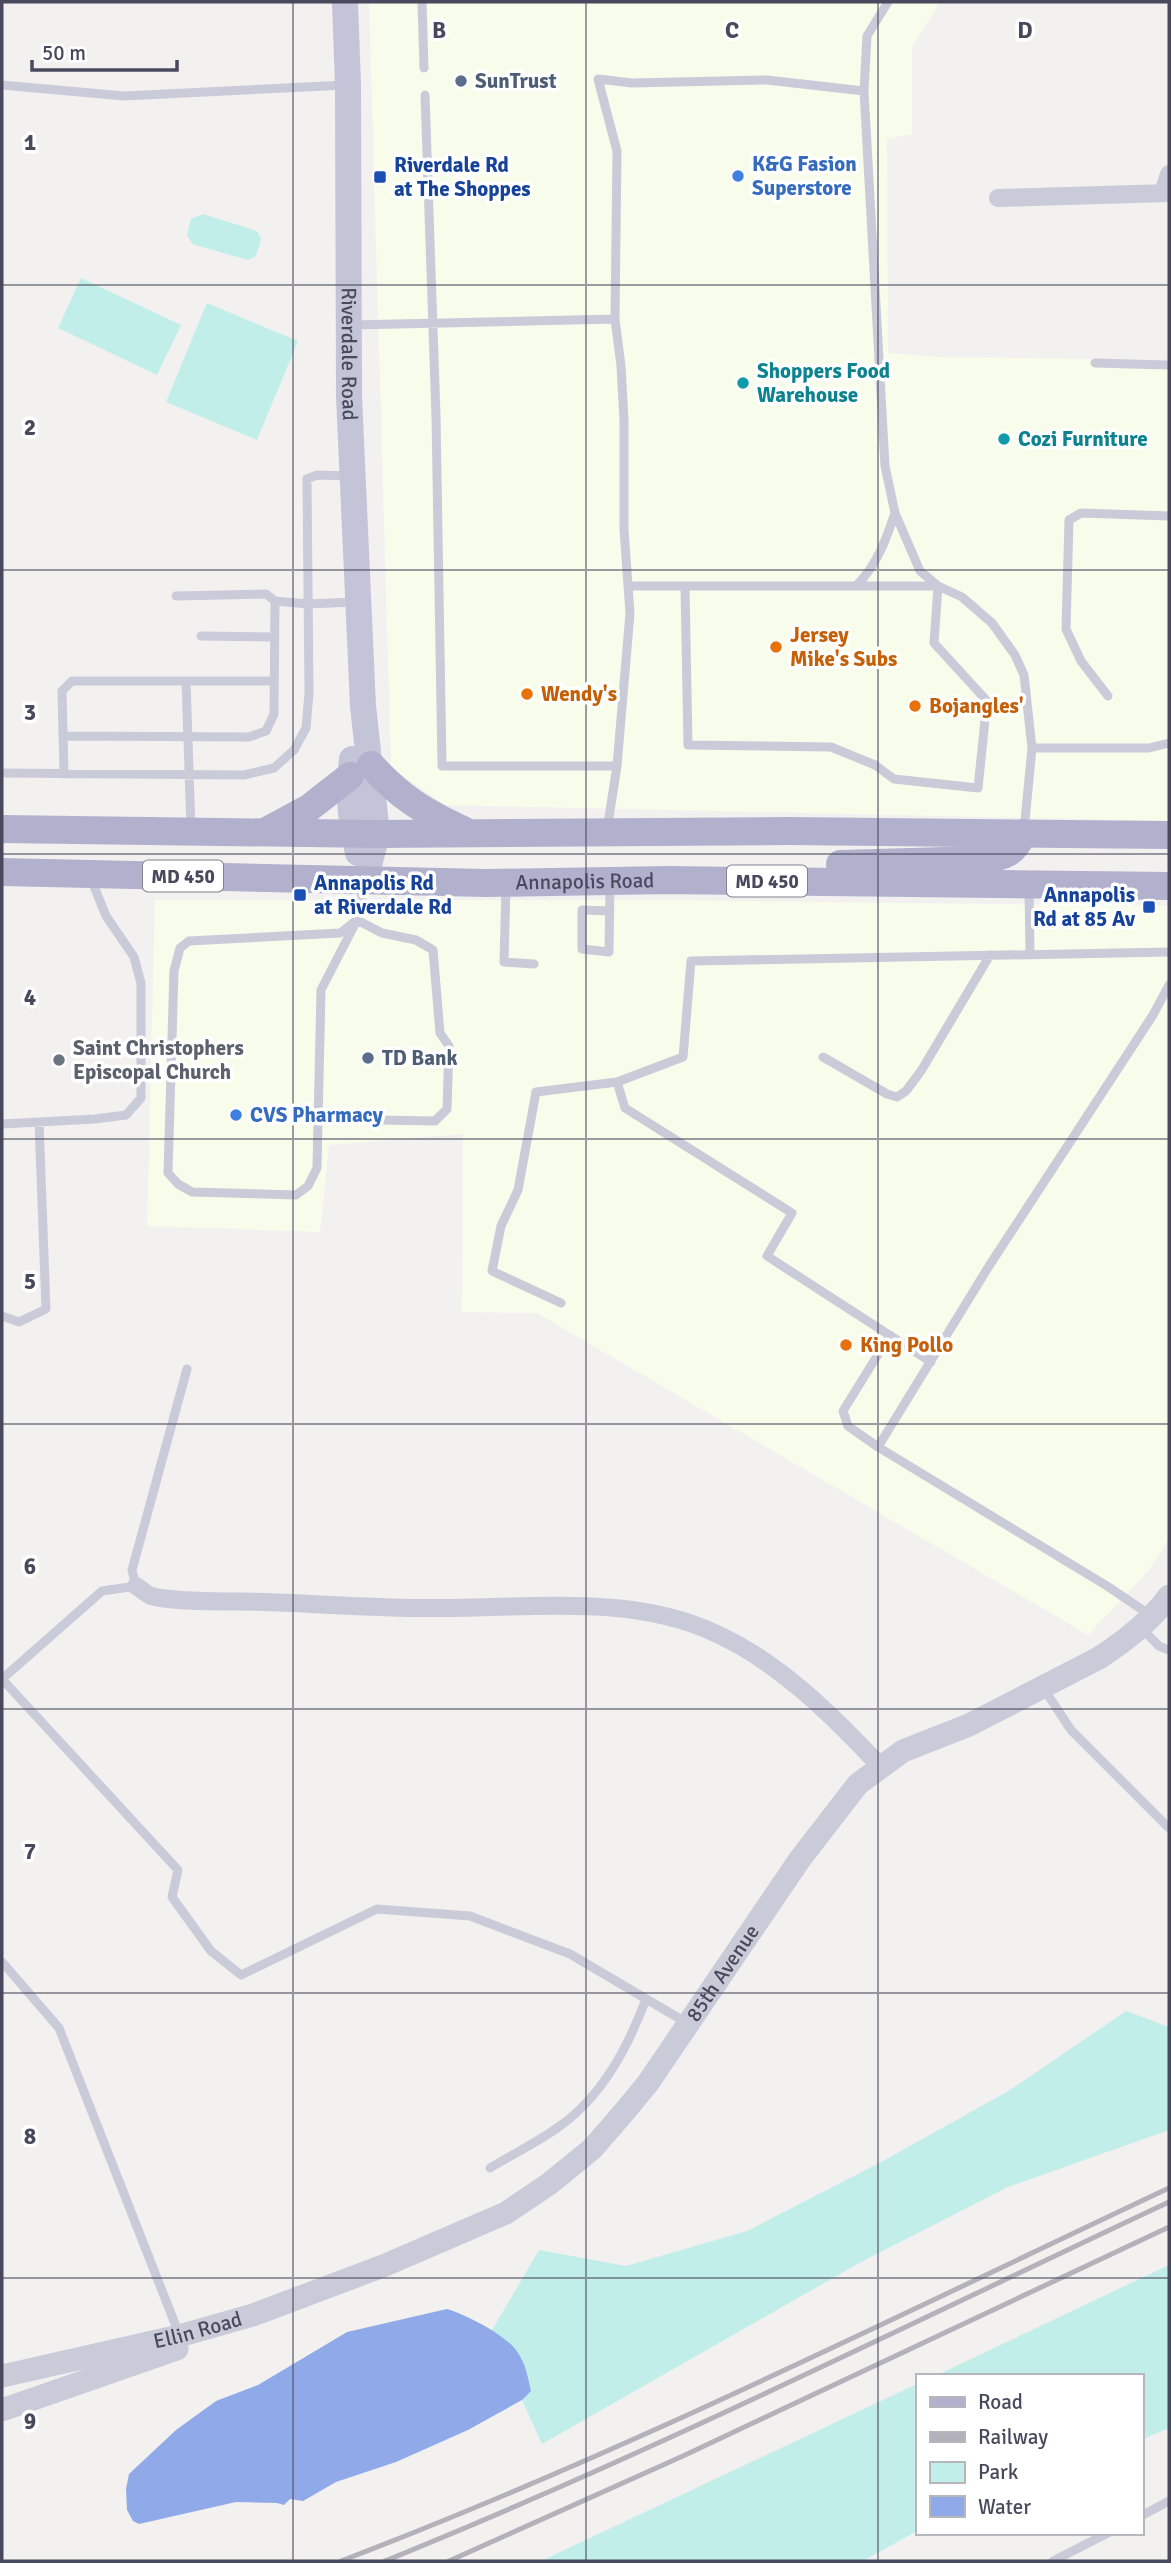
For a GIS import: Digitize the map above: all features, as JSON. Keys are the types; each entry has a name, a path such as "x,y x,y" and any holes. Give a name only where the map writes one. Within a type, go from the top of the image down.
{"main road":[{"name":"Riverdale Road","path":"345,2 349,325 363,706 361,771 365,881"},
{"path":"263,833 309,808 361,771 410,802 472,834"},
{"name":"MD 450","path":"2,829 365,834 607,832 1169,835"},
{"path":"720,881 779,865 981,860 1004,856 1017,848 1023,833"},
{"name":"Annapolis Road","path":"2,872 506,883 720,881 1169,886"}],"street":[{"path":"998,198 1166,193 1169,174"},
{"path":"136,1586 150,1596 202,1600 442,1608 614,1608 671,1618 716,1633 764,1661 815,1702 880,1766"},
{"name":"85th Avenue","path":"253,2315 450,2238 506,2213 549,2184 592,2149 625,2111 808,1848 858,1784 904,1751 969,1725 1099,1657 1145,1621 1169,1596"},
{"name":"Ellin Road","path":"2,2376 179,2336 253,2315"},
{"name":"Ellin Road","path":"2,2410 195,2343 253,2315"}],"lane":[{"path":"422,2 424,68"},
{"path":"888,2 867,36 864,91 884,466 895,513 920,571 939,586 962,597 992,623 1015,655 1024,675 1032,748 1023,833"},
{"path":"607,832 617,766 630,613 624,530 623,406 615,319 617,151 598,79 632,83 767,80 864,91"},
{"path":"2,87 124,96 348,85"},
{"path":"425,95 433,323 442,765 617,766"},
{"path":"349,325 615,319"},
{"path":"1095,363 1169,366"},
{"path":"2,773 244,775 274,768 294,750 306,728 309,693 307,479 317,475 353,476"},
{"path":"856,586 870,572 895,513"},
{"path":"1108,696 1080,661 1066,629 1069,520 1081,513 1169,516"},
{"path":"629,586 939,586"},
{"path":"685,586 688,745 831,747 875,765 894,779 978,788 986,701 934,643 939,586"},
{"path":"176,596 266,594 275,601 308,604 358,601"},
{"path":"64,736 249,737 266,731 274,714 275,601"},
{"path":"201,636 275,637"},
{"path":"64,774 62,691 72,681 274,681"},
{"path":"186,681 191,831"},
{"path":"1032,748 1149,748 1169,743"},
{"path":"2,1124 126,1115 141,1098 141,983 134,957 106,916 89,874"},
{"path":"357,920 340,933 189,941 180,948 174,971 168,1173 178,1184 192,1192 296,1195 308,1186 317,1168 321,990 357,920 365,881"},
{"path":"609,911 582,910 582,949 609,952 610,881"},
{"path":"506,883 504,962 534,964"},
{"path":"1029,884 1030,954"},
{"path":"318,1119 435,1121 447,1109 449,1046 440,1033 433,950 416,940 382,933 357,920"},
{"path":"561,1303 492,1271 501,1226 519,1189 536,1092 617,1082 683,1057 691,961 1169,952"},
{"path":"823,1057 887,1094 897,1097 906,1091 921,1071 990,955"},
{"path":"878,1447 989,1266 1165,1003 1169,985"},
{"path":"617,1082 625,1108 792,1213 767,1256 932,1362"},
{"path":"2,1316 19,1322 46,1309 38,1122"},
{"path":"890,1335 844,1411 848,1426 1107,1586 1145,1621 1159,1646 1169,1650"},
{"path":"187,1369 132,1570 136,1586 102,1591 2,1679 178,1870 172,1897 211,1951 241,1975 377,1909 470,1916 570,1954 688,2024"},
{"path":"1043,1687 1071,1730 1169,1828"},
{"path":"2,1962 59,2028 179,2336"},
{"path":"490,2168 561,2126 587,2101 617,2065 632,2037 646,1999"},
{"path":"1143,2515 1169,2501"},
{"path":"1053,2561 1104,2535"}],"shaded area":[{"path":"369,2 940,2 912,47 912,134 887,139 888,353 938,357 1169,360 1169,821 445,805 391,768"},
{"path":"155,900 664,900 1169,906 1169,1539 1150,1569 1088,1635 537,1313 462,1312 463,1134 329,1145 320,1232 147,1226"}],"green space":[{"path":"203,214 257,231 261,239 256,256 248,260 192,244 187,235 191,219"},
{"path":"81,278 181,325 157,375 58,328"},
{"path":"207,303 298,341 257,440 166,402"},
{"path":"1126,2011 1169,2027 1169,2130 1008,2187 861,2262 542,2444 522,2400 531,2390 491,2332 539,2250 626,2266 747,2231 883,2161 1010,2090"},
{"path":"1169,2265 1169,2428 1143,2439 1143,2374 939,2374"},
{"path":"916,2384 916,2532 863,2561 541,2561"}],"water":[{"path":"447,2309 486,2327 513,2346 523,2362 531,2391 522,2400 468,2430 396,2462 336,2482 303,2501 290,2499 284,2505 236,2502 139,2524 133,2521 127,2510 126,2489 129,2474 176,2430 216,2401 258,2385 347,2332"}],"railway":[{"path":"341,2561 655,2430 1169,2188"},
{"path":"385,2561 485,2520 682,2432 1169,2202"},
{"path":"449,2561 683,2456 1169,2227"}],"place":[{"name":"SunTrust","path":"461,81"},
{"name":"K&G Fasion Superstore","path":"738,176"},
{"name":"Riverdale Rd at The Shoppes","path":"380,177"},
{"name":"Shoppers Food Warehouse","path":"743,383"},
{"name":"Cozi Furniture","path":"1004,439"},
{"name":"Jersey Mike's Subs","path":"776,647"},
{"name":"Wendy's","path":"527,694"},
{"name":"Bojangles'","path":"915,706"},
{"name":"Annapolis Rd at Riverdale Rd","path":"300,895"},
{"name":"Annapolis Rd at 85 Av","path":"1149,907"},
{"name":"TD Bank","path":"368,1058"},
{"name":"Saint Christophers Episcopal Church","path":"59,1060"},
{"name":"CVS Pharmacy","path":"236,1115"},
{"name":"King Pollo","path":"846,1345"}]}
